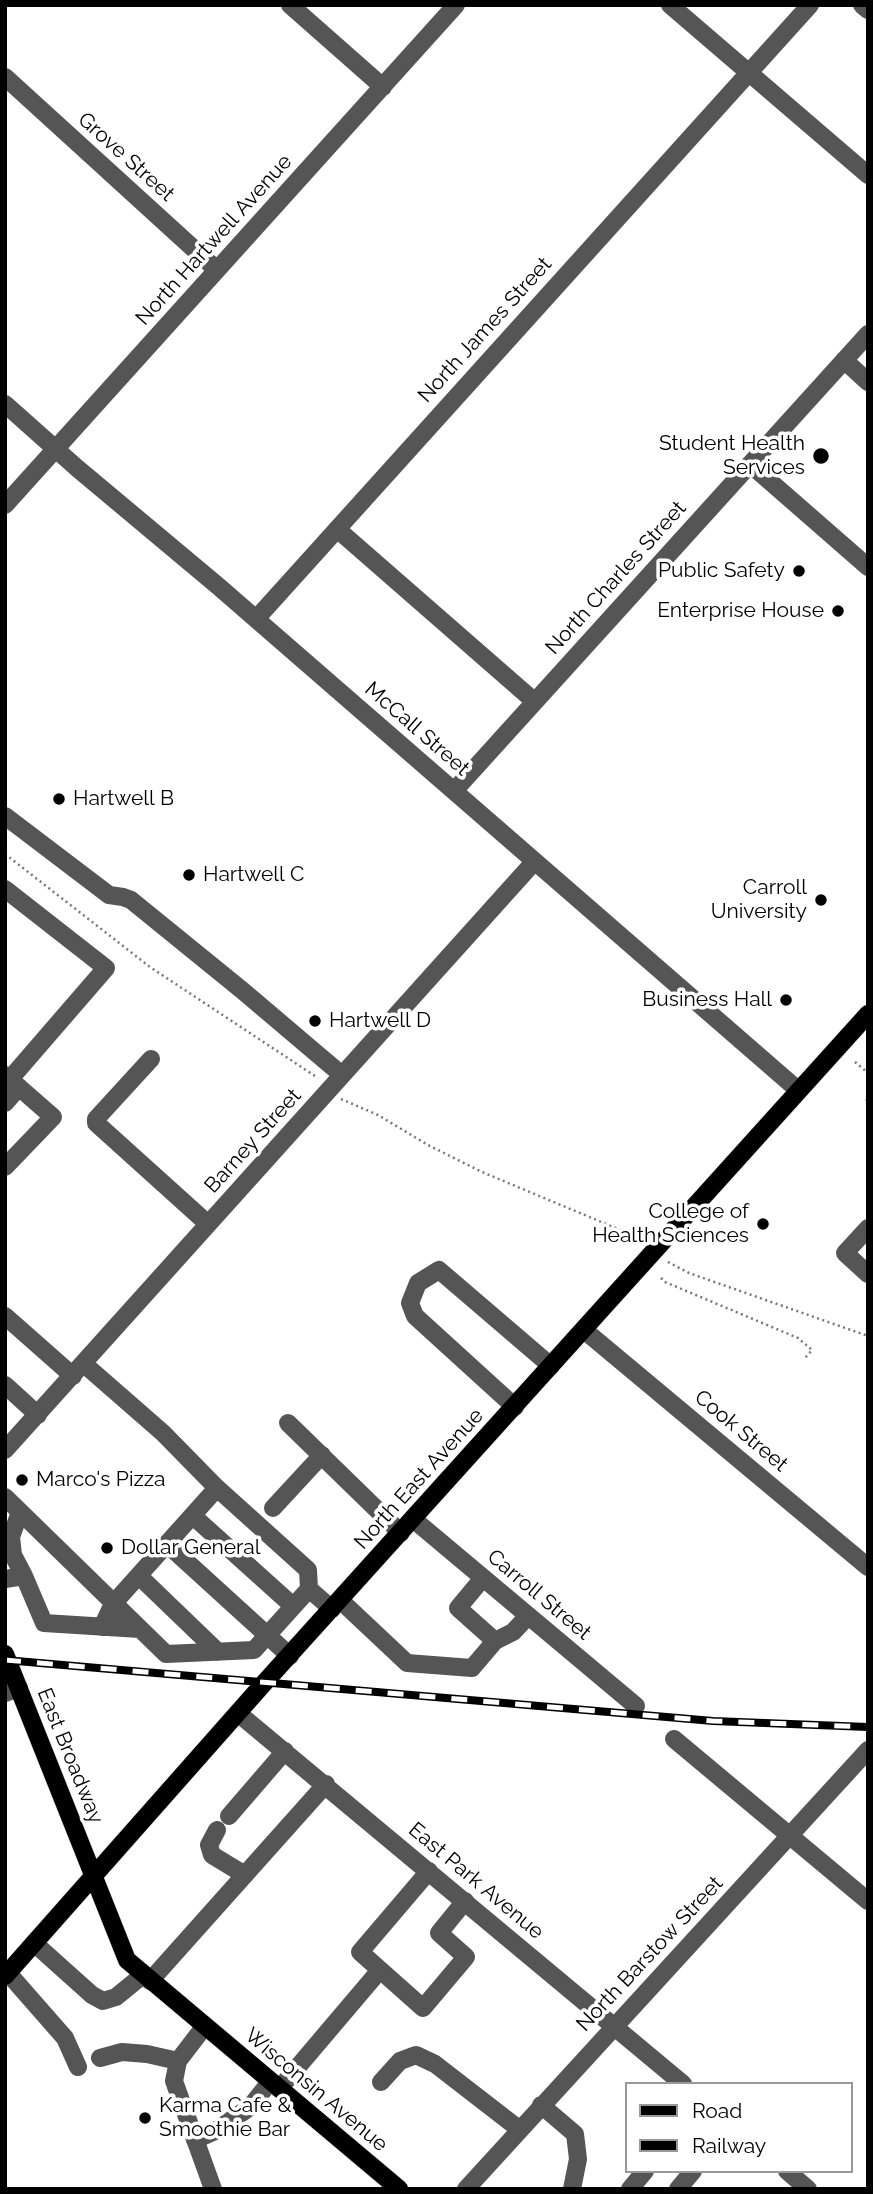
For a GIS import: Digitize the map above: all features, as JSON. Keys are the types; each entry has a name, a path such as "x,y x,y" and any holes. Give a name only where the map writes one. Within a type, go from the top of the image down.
{"main road":[{"name":"North East Avenue","path":"6,1974 868,1014"},
{"name":"East Broadway","path":"5,1654 12,1691 93,1875 122,1951 127,1960 146,1978"},
{"name":"Wisconsin Avenue","path":"146,1978 398,2189"}],"street":[{"path":"290,5 383,87"},
{"name":"North Hartwell Avenue","path":"5,505 456,5"},
{"path":"670,5 868,176"},
{"name":"North James Street","path":"256,619 810,5"},
{"path":"862,5 868,10"},
{"name":"Grove Street","path":"5,77 217,270"},
{"name":"North Charles Street","path":"454,790 868,334"},
{"path":"844,360 868,382"},
{"name":"McCall Street","path":"5,404 798,1090"},
{"path":"750,464 868,567"},
{"path":"337,529 534,701"},
{"path":"5,816 110,895 131,900 342,1075"},
{"name":"Barney Street","path":"5,1450 534,862"},
{"path":"5,889 106,968 12,1080 5,1103"},
{"path":"151,1059 96,1119 96,1123 208,1224"},
{"path":"5,1167 53,1117 12,1080"},
{"path":"868,1228 845,1253 868,1273"},
{"path":"515,1406 415,1315 410,1303 418,1283 439,1270 551,1366"},
{"path":"5,1316 163,1433 217,1488 308,1570 309,1589 254,1650 166,1654 5,1497"},
{"name":"Cook Street","path":"584,1330 868,1567"},
{"path":"5,1385 38,1415"},
{"path":"288,1423 401,1533"},
{"path":"273,1508 322,1455"},
{"path":"102,1627 113,1604 217,1488"},
{"path":"20,1512 11,1537 13,1556 44,1623 140,1629"},
{"path":"193,1516 293,1606"},
{"name":"Carroll Street","path":"413,1519 636,1706"},
{"path":"167,1544 289,1656"},
{"path":"5,1578 24,1576"},
{"path":"139,1576 218,1652"},
{"path":"483,1578 458,1608 495,1641"},
{"path":"309,1589 336,1605 407,1663 471,1668 495,1641 513,1632 528,1616"},
{"name":"East Park Avenue","path":"239,1714 681,2082"},
{"path":"674,1739 868,1901"},
{"name":"North Barstow Street","path":"466,2189 868,1750"},
{"path":"245,1875 212,1855 209,1845 223,1823 285,1751"},
{"path":"34,1943 92,1995 103,2001 116,1997 146,1978 245,1875 326,1784"},
{"path":"429,1871 359,1952 423,2008 466,1957 439,1933 465,1901"},
{"path":"195,2140 217,2130 275,2085 380,1970"},
{"path":"6,1974 65,2038 78,2067"},
{"path":"204,2027 178,2061 174,2081 213,2189"},
{"path":"100,2058 122,2052 178,2061"},
{"path":"382,2082 400,2061 416,2055 435,2064 519,2129"},
{"path":"541,2105 575,2134 578,2159 572,2189"},
{"path":"629,2189 643,2173"},
{"path":"678,2189 691,2173"},
{"path":"789,2173 808,2189"}],"path":[{"path":"5,854 150,967 323,1083"},
{"path":"855,1062 868,1073"},
{"path":"337,1096 351,1105 378,1115 428,1145 482,1172 646,1242"},
{"path":"666,1260 689,1273 868,1336"},
{"path":"660,1278 798,1338 812,1350 805,1358"}],"railway":[{"path":"5,1660 713,1721 868,1727"}],"place":[{"name":"Student Health Services","path":"821,456"},
{"name":"Public Safety","path":"799,571"},
{"name":"Enterprise House","path":"838,611"},
{"name":"Hartwell B","path":"59,799"},
{"name":"Hartwell C","path":"189,875"},
{"name":"Carroll University","path":"821,900"},
{"name":"Business Hall","path":"786,1000"},
{"name":"Hartwell D","path":"315,1021"},
{"name":"College of Health Sciences","path":"763,1224"},
{"name":"Marco's Pizza","path":"22,1480"},
{"name":"Dollar General","path":"107,1548"},
{"name":"Karma Cafe & Smoothie Bar","path":"145,2118"}]}
